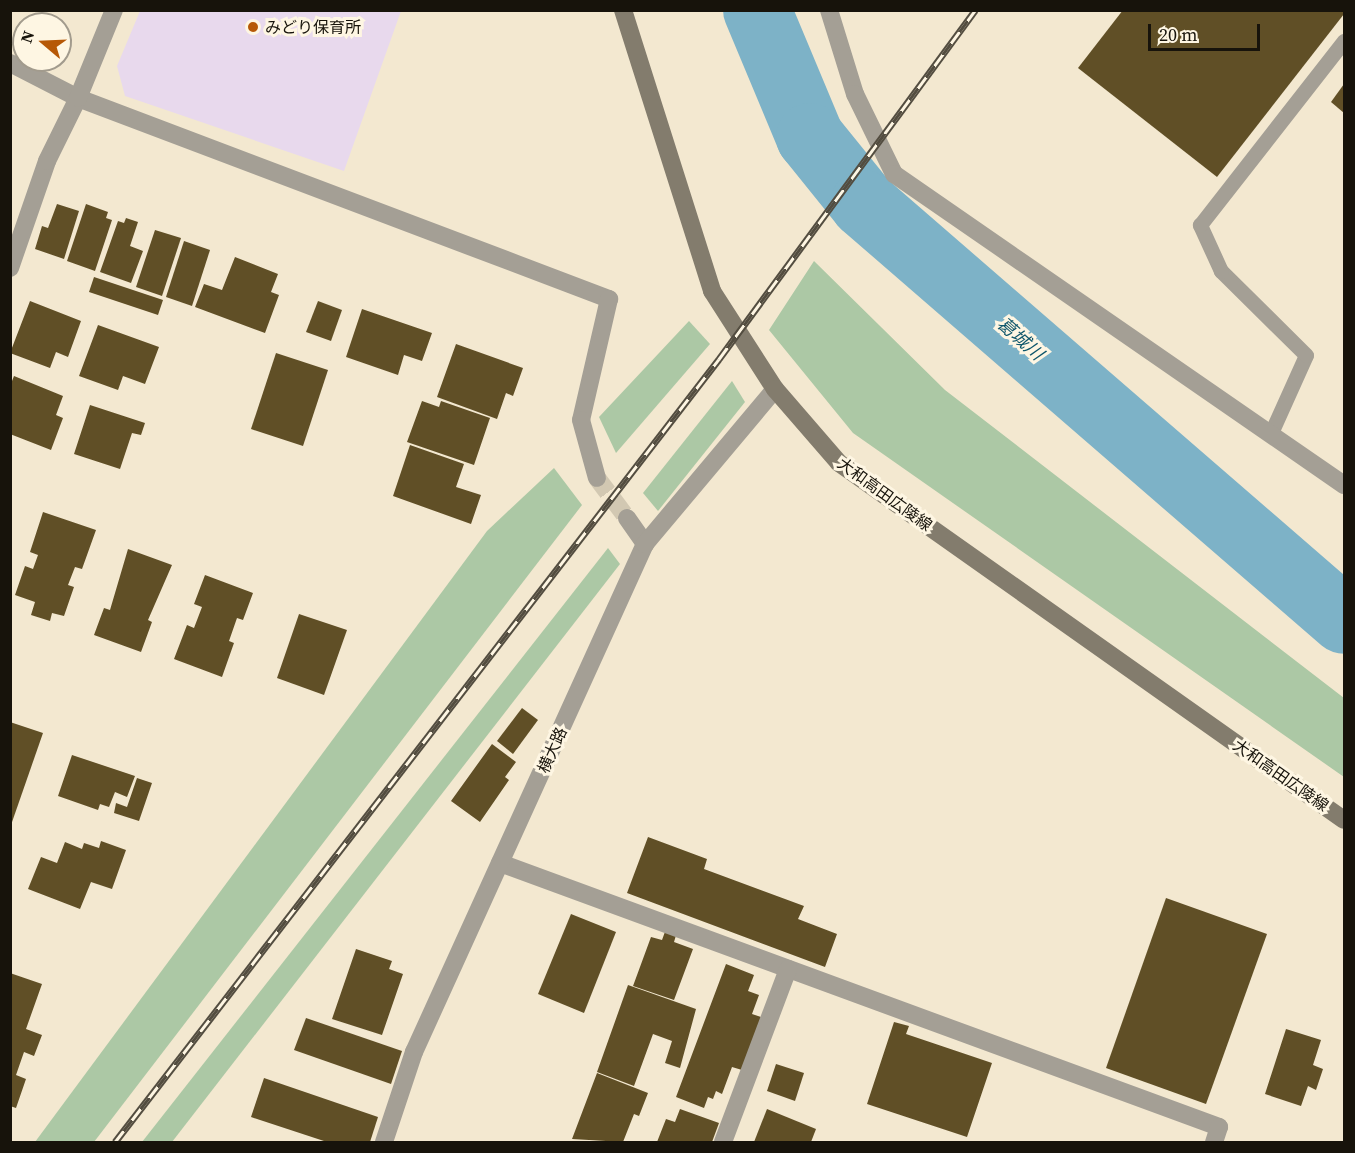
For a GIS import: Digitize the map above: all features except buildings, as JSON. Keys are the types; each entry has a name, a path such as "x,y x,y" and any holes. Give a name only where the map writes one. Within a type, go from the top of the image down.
{"main road":[{"name":"大和高田広陵線","path":"623,10 712,291 774,389 839,463 1344,820"}],"street":[{"path":"10,268 47,160 78,98 114,10"},
{"path":"829,10 855,94 894,174 1344,485"},
{"path":"10,63 78,98 609,299 581,420 597,478"},
{"name":"横大路","path":"384,1143 414,1052 645,544 774,389"},
{"path":"627,518 645,544"},
{"path":"500,863 1219,1127 1214,1143"},
{"path":"723,1143 788,969"}],"lane":[{"path":"1271,433 1306,355 1221,271 1200,225 1344,41"}],"shaded area":[{"path":"140,10 401,11 344,171 125,96 117,66"}],"green space":[{"path":"814,261 945,390 1344,698 1344,777 853,433 769,330"},
{"path":"689,321 710,344 616,453 599,417"},
{"path":"732,381 745,402 658,511 643,493"},
{"path":"554,468 582,505 94,1142 35,1142 487,531"},
{"path":"608,548 620,564 172,1142 142,1142"}],"waterway":[{"name":"葛城川","path":"757,10 810,137 864,204 1344,620"}],"tunnel":[{"path":"597,478 627,518"}],"railway":[{"path":"115,1142 719,359 975,10"}],"place":[{"name":"みどり保育所","path":"253,27"}]}
